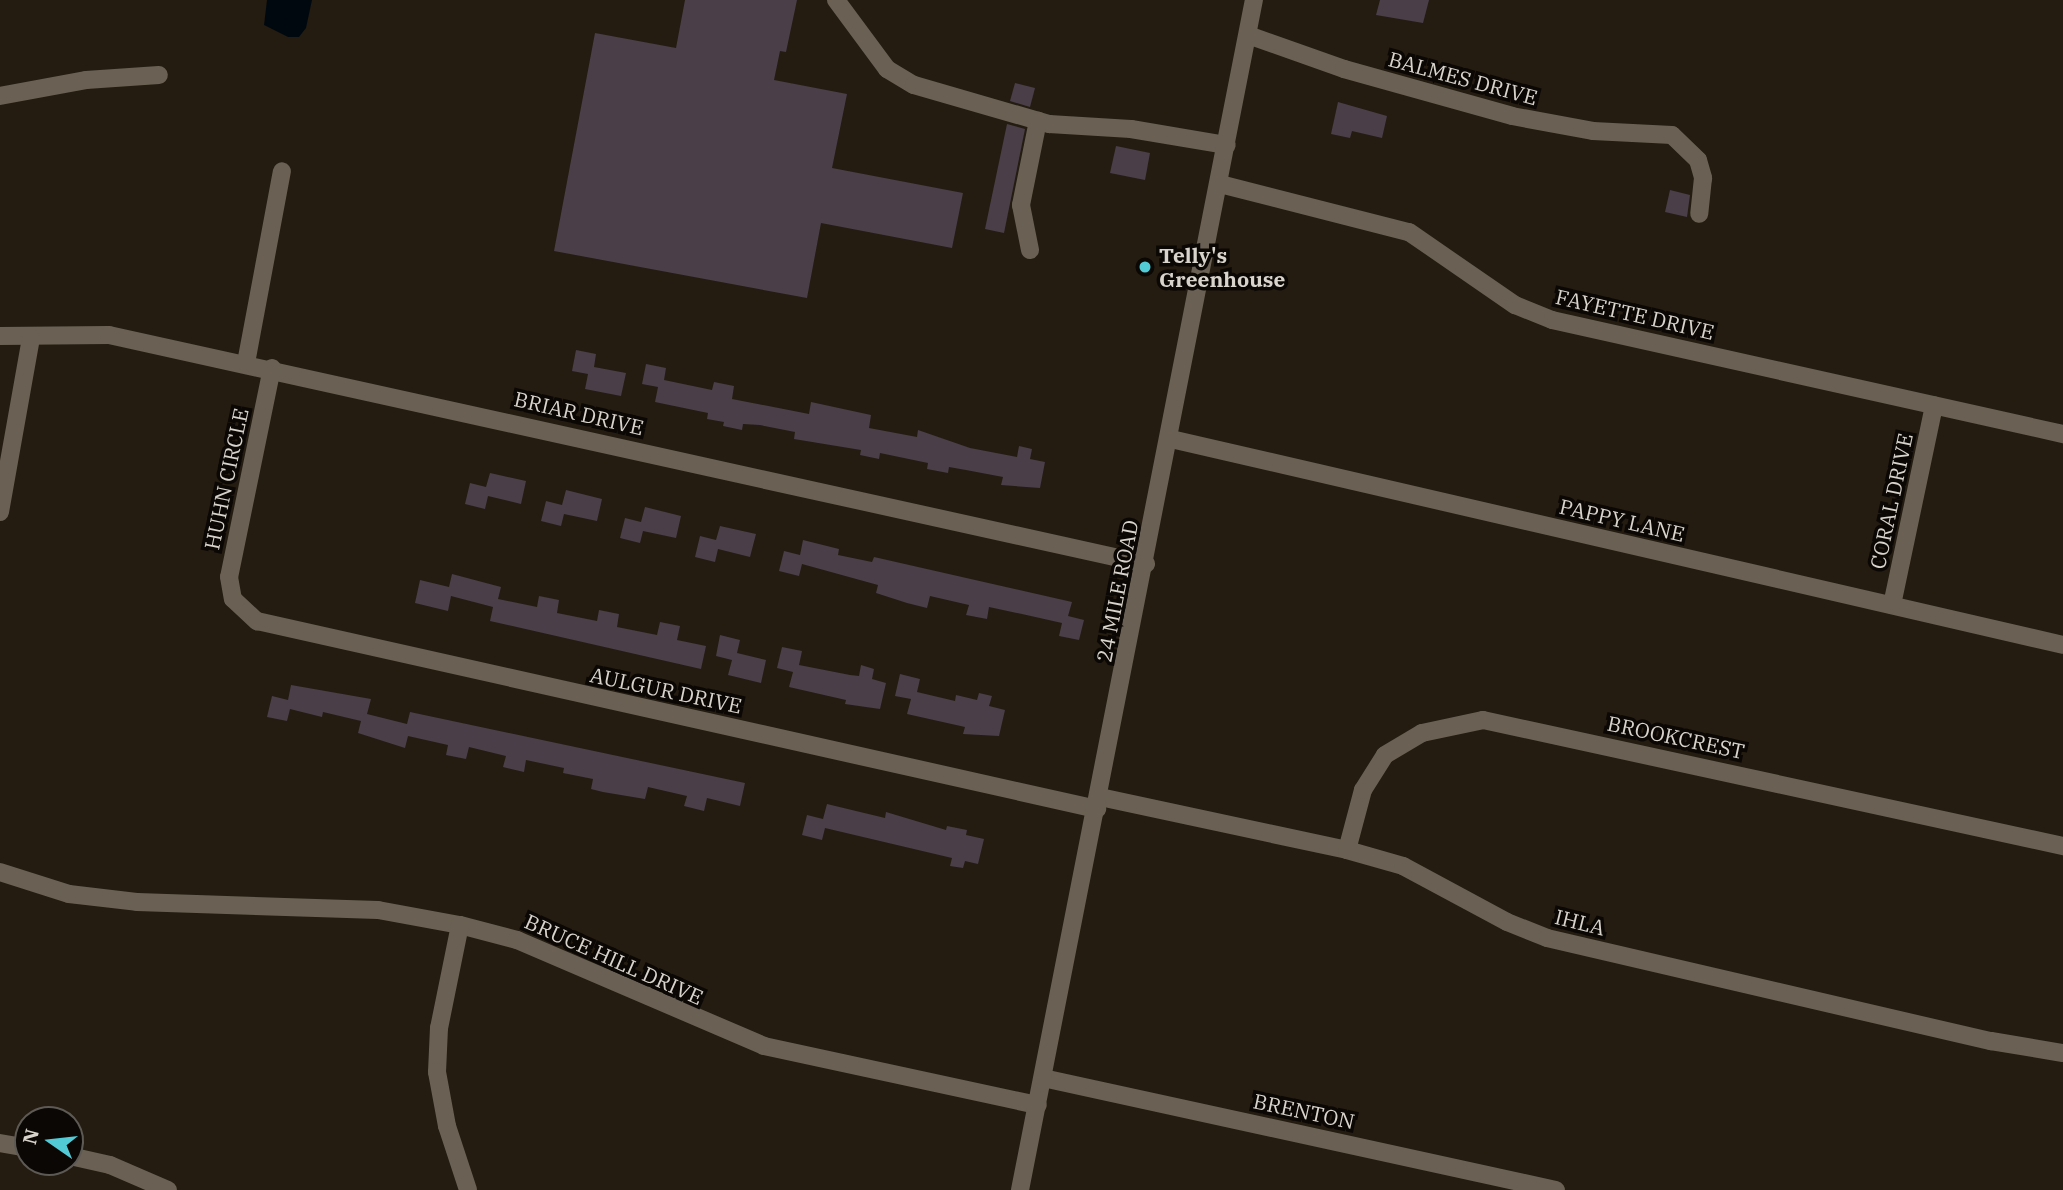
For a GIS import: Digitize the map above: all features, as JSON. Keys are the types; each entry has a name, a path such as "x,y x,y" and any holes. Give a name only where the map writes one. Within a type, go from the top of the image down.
{"street":[{"path":"836,0 887,69 914,85 1038,121 1131,128 1227,145"},
{"name":"24 MILE ROAD","path":"1020,1190 1171,439 1254,0"},
{"name":"BALMES DRIVE","path":"1248,34 1343,69 1512,116 1593,131 1672,135 1698,160 1703,193 1699,214"},
{"path":"0,96 86,80 159,75"},
{"path":"1030,250 1021,205 1038,121"},
{"path":"246,363 282,171"},
{"name":"FAYETTE DRIVE","path":"1220,184 1409,232 1515,305 1552,320 2063,434"},
{"name":"BRIAR DRIVE","path":"0,336 31,338 83,332 109,335 272,368 1146,564"},
{"path":"0,512 31,338"},
{"name":"HUHN CIRCLE","path":"233,599 232,560 272,368"},
{"name":"CORAL DRIVE","path":"1892,606 1934,405"},
{"name":"PAPPY LANE","path":"1171,439 2063,645"},
{"name":"AULGUR DRIVE","path":"233,599 246,615 270,626 1098,803"},
{"name":"BROOKCREST","path":"1346,850 1363,790 1385,755 1422,733 1483,720 2063,846"},
{"name":"IHLA","path":"1098,803 1346,850 1403,866 1507,922 1547,938 1991,1041 2063,1053"},
{"name":"BRUCE HILL DRIVE","path":"0,873 69,894 110,899 303,904 379,910 460,925 517,940 764,1046 1038,1105"},
{"path":"460,925 439,1028 437,1073 447,1126 468,1190"},
{"name":"BRENTON","path":"1043,1078 1556,1190"},
{"path":"84,1159 110,1165 167,1190"}],"shaded area":[{"path":"267,0 312,0 306,28 299,37 288,37 264,25"}],"building":[{"path":"685,0 797,0 786,52 780,51 774,80 847,94 832,168 963,193 952,248 821,223 807,298 554,251 595,33 676,48"},
{"path":"1380,0 1429,0 1423,23 1376,15"},
{"path":"1015,83 1035,88 1030,107 1010,101"},
{"path":"1338,102 1387,116 1382,138 1352,131 1350,138 1331,134"},
{"path":"1007,124 1025,129 1004,233 985,229"},
{"path":"1116,146 1150,153 1145,180 1110,173"},
{"path":"1670,190 1690,195 1687,217 1665,212"},
{"path":"576,350 596,354 594,367 626,373 621,396 585,389 588,374 572,371"},
{"path":"646,364 666,368 664,380 712,390 714,382 734,386 732,399 809,414 811,402 871,415 869,428 917,437 918,430 970,448 1017,457 1019,446 1032,449 1030,459 1045,462 1040,488 1001,485 1003,477 949,467 948,473 927,469 928,463 880,453 879,459 860,455 861,450 794,439 795,432 760,425 743,424 742,430 723,426 724,422 707,419 708,413 655,402 658,387 642,384"},
{"path":"490,473 526,481 521,504 488,496 485,509 465,504 470,483 486,487"},
{"path":"566,490 602,499 597,521 564,514 561,526 541,521 546,501 562,505"},
{"path":"645,507 681,516 676,538 643,531 640,543 620,538 625,518 641,522"},
{"path":"720,526 756,534 750,557 718,549 715,562 695,557 700,536 716,540"},
{"path":"803,540 839,549 838,555 872,562 874,557 1072,602 1068,616 1084,620 1079,640 1059,636 1062,623 989,607 987,619 966,615 969,605 930,596 927,608 876,593 878,585 802,564 799,576 779,571 784,551 800,555"},
{"path":"452,574 501,587 498,599 537,607 539,596 559,600 557,613 597,621 599,610 619,614 617,627 657,635 660,622 680,626 677,640 706,646 701,669 490,621 493,607 451,596 448,611 415,603 420,580 449,587"},
{"path":"720,635 740,640 737,653 766,660 761,683 728,675 732,660 716,656"},
{"path":"782,647 802,651 799,665 859,676 861,665 874,669 872,679 886,683 880,709 845,704 846,700 789,687 793,672 777,668"},
{"path":"900,674 920,679 917,692 955,701 956,695 977,700 979,693 992,696 989,706 1005,710 999,736 963,734 965,727 907,714 911,699 895,696"},
{"path":"291,685 371,699 367,714 407,724 410,712 745,783 740,806 707,798 704,811 684,806 687,796 648,787 645,799 603,792 591,789 593,779 563,773 564,768 526,760 524,772 503,767 506,756 469,747 466,759 446,755 448,745 408,736 405,748 358,733 361,721 323,712 322,717 290,709 287,721 267,717 272,696 288,700"},
{"path":"827,804 885,818 886,812 946,830 947,826 967,830 966,835 984,839 978,864 965,861 963,868 950,866 952,858 825,828 822,840 802,835 807,815 823,819"}],"place":[{"name":"Telly's Greenhouse","path":"1145,267"}]}
